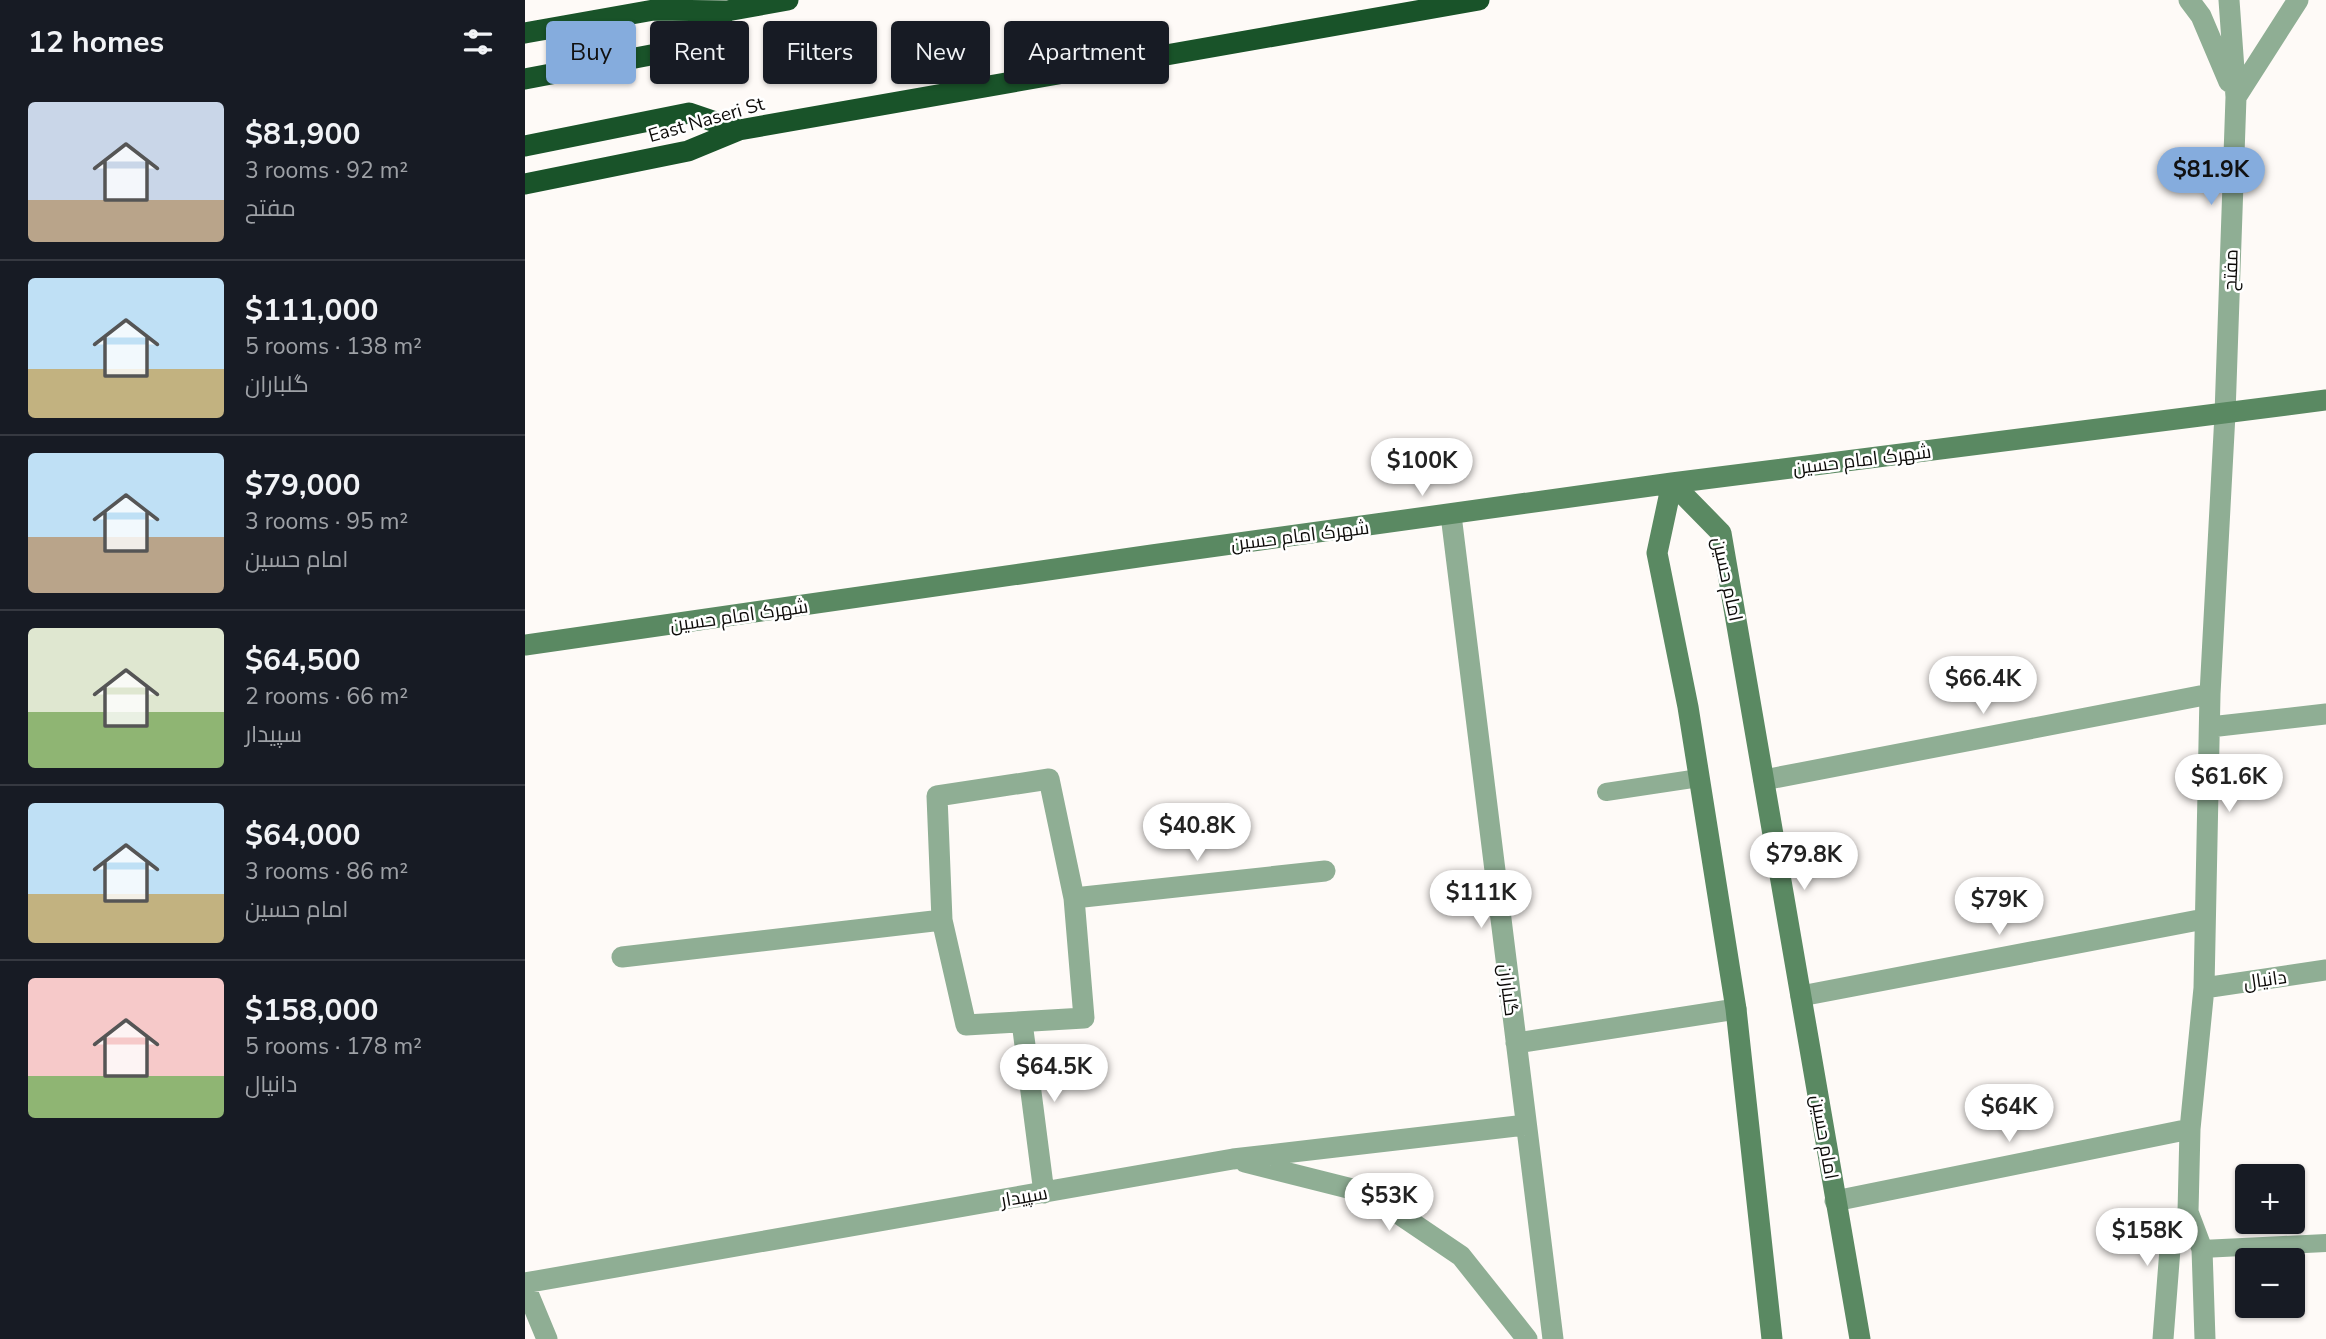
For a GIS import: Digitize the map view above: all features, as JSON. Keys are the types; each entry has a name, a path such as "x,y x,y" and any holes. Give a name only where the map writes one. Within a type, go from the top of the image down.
{"highway":[{"path":"525,33 655,10 727,11 788,0"},
{"name":"East Naseri St","path":"525,184 688,151 739,130 1479,0"},
{"path":"525,79 693,47 727,11"},
{"path":"525,146 689,113 739,130"}],"street":[{"path":"2189,0 2201,16 2236,97"},
{"name":"مفتح","path":"2188,1212 2190,1129 2204,989 2210,694 2225,414 2236,97 2229,0"},
{"path":"2236,97 2298,0"},
{"name":"شهرک امام حسین","path":"525,645 1672,484 2326,400"},
{"path":"1672,484 1657,553 1688,707 1736,1009 1772,1339"},
{"name":"امام حسین","path":"1672,484 1721,533 1860,1339"},
{"name":"گلباران","path":"1451,516 1553,1339"},
{"path":"1764,780 2210,694"},
{"path":"2210,727 2326,714"},
{"path":"1049,779 1074,898 1084,1018 966,1025 942,920 937,796 1049,779"},
{"path":"1074,898 1325,870"},
{"path":"1801,996 2204,919"},
{"path":"622,957 942,920"},
{"name":"دانیال","path":"2204,989 2326,971"},
{"path":"1516,1043 1736,1009"},
{"path":"1022,1021 1044,1193"},
{"name":"سپیدار","path":"547,1339 525,1284 1233,1159 1526,1125"},
{"path":"1835,1201 2190,1129"},
{"path":"1233,1159 1368,1193 1461,1255 1527,1339"},
{"path":"2188,1212 2202,1249 2205,1339"},
{"path":"2163,1339 2170,1249 2188,1212"}],"lane":[{"path":"1606,792 1699,778"},
{"path":"2202,1249 2326,1243"}]}
